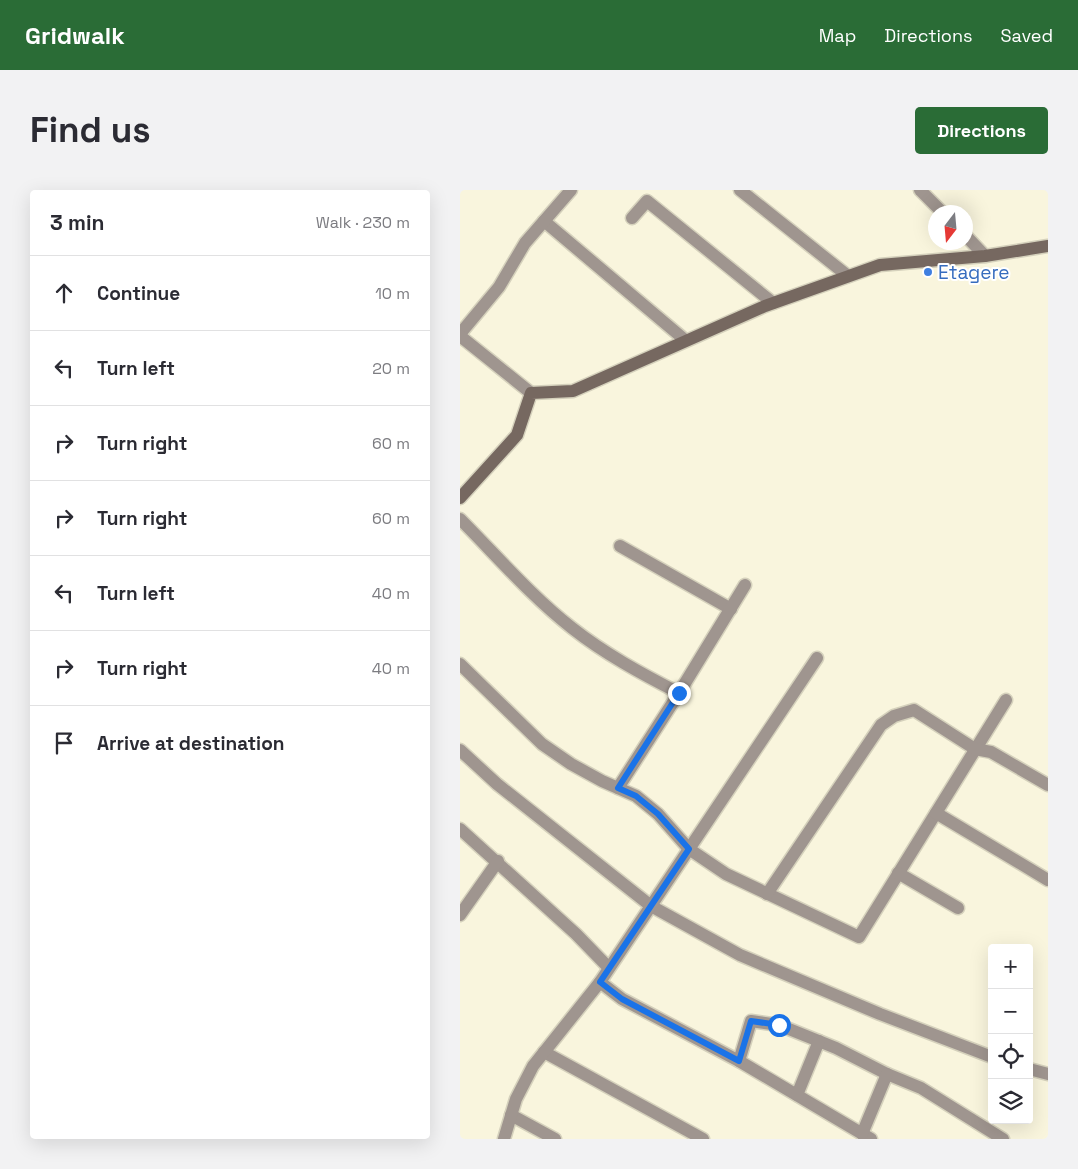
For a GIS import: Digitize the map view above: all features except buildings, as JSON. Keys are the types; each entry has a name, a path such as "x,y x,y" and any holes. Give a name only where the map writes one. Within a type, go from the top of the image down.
{"main road":[{"path":"460,498 516,435 531,392 573,391 774,302 880,265 985,256 1048,246"}],"street":[{"path":"531,392 460,335 499,286 525,243 571,190"},
{"path":"740,190 848,276"},
{"path":"920,190 935,205"},
{"path":"632,218 647,201 774,302"},
{"path":"544,221 685,340"},
{"path":"973,243 985,256"},
{"path":"460,518 546,605 572,628 629,666 679,693"},
{"path":"620,546 731,609"},
{"path":"618,788 745,585"},
{"path":"504,1139 516,1099 533,1066 600,982 817,658"},
{"path":"460,664 542,744 570,764 636,796 658,814 689,849 726,874 858,937 1006,700"},
{"path":"767,894 881,724 894,716 914,710 975,749 991,752 1048,785"},
{"path":"460,750 497,784 651,906 740,954 880,1014 988,1055"},
{"path":"936,813 1048,880"},
{"path":"460,829 498,861 576,934 609,968"},
{"path":"460,915 498,861"},
{"path":"898,873 958,908"},
{"path":"600,982 622,999 739,1061 866,1137 887,1074"},
{"path":"739,1061 751,1021 779,1025 836,1048 887,1074 921,1088 1003,1139"},
{"path":"797,1095 819,1041"},
{"path":"544,1052 703,1139"},
{"path":"1033,1069 1048,1074"},
{"path":"511,1115 555,1139"}],"place":[{"name":"Etagere","path":"928,272"}],"route":[{"path":"679,693 618,788 636,796 658,814 689,849 600,982 622,999 739,1061 751,1021 779,1025"}]}
